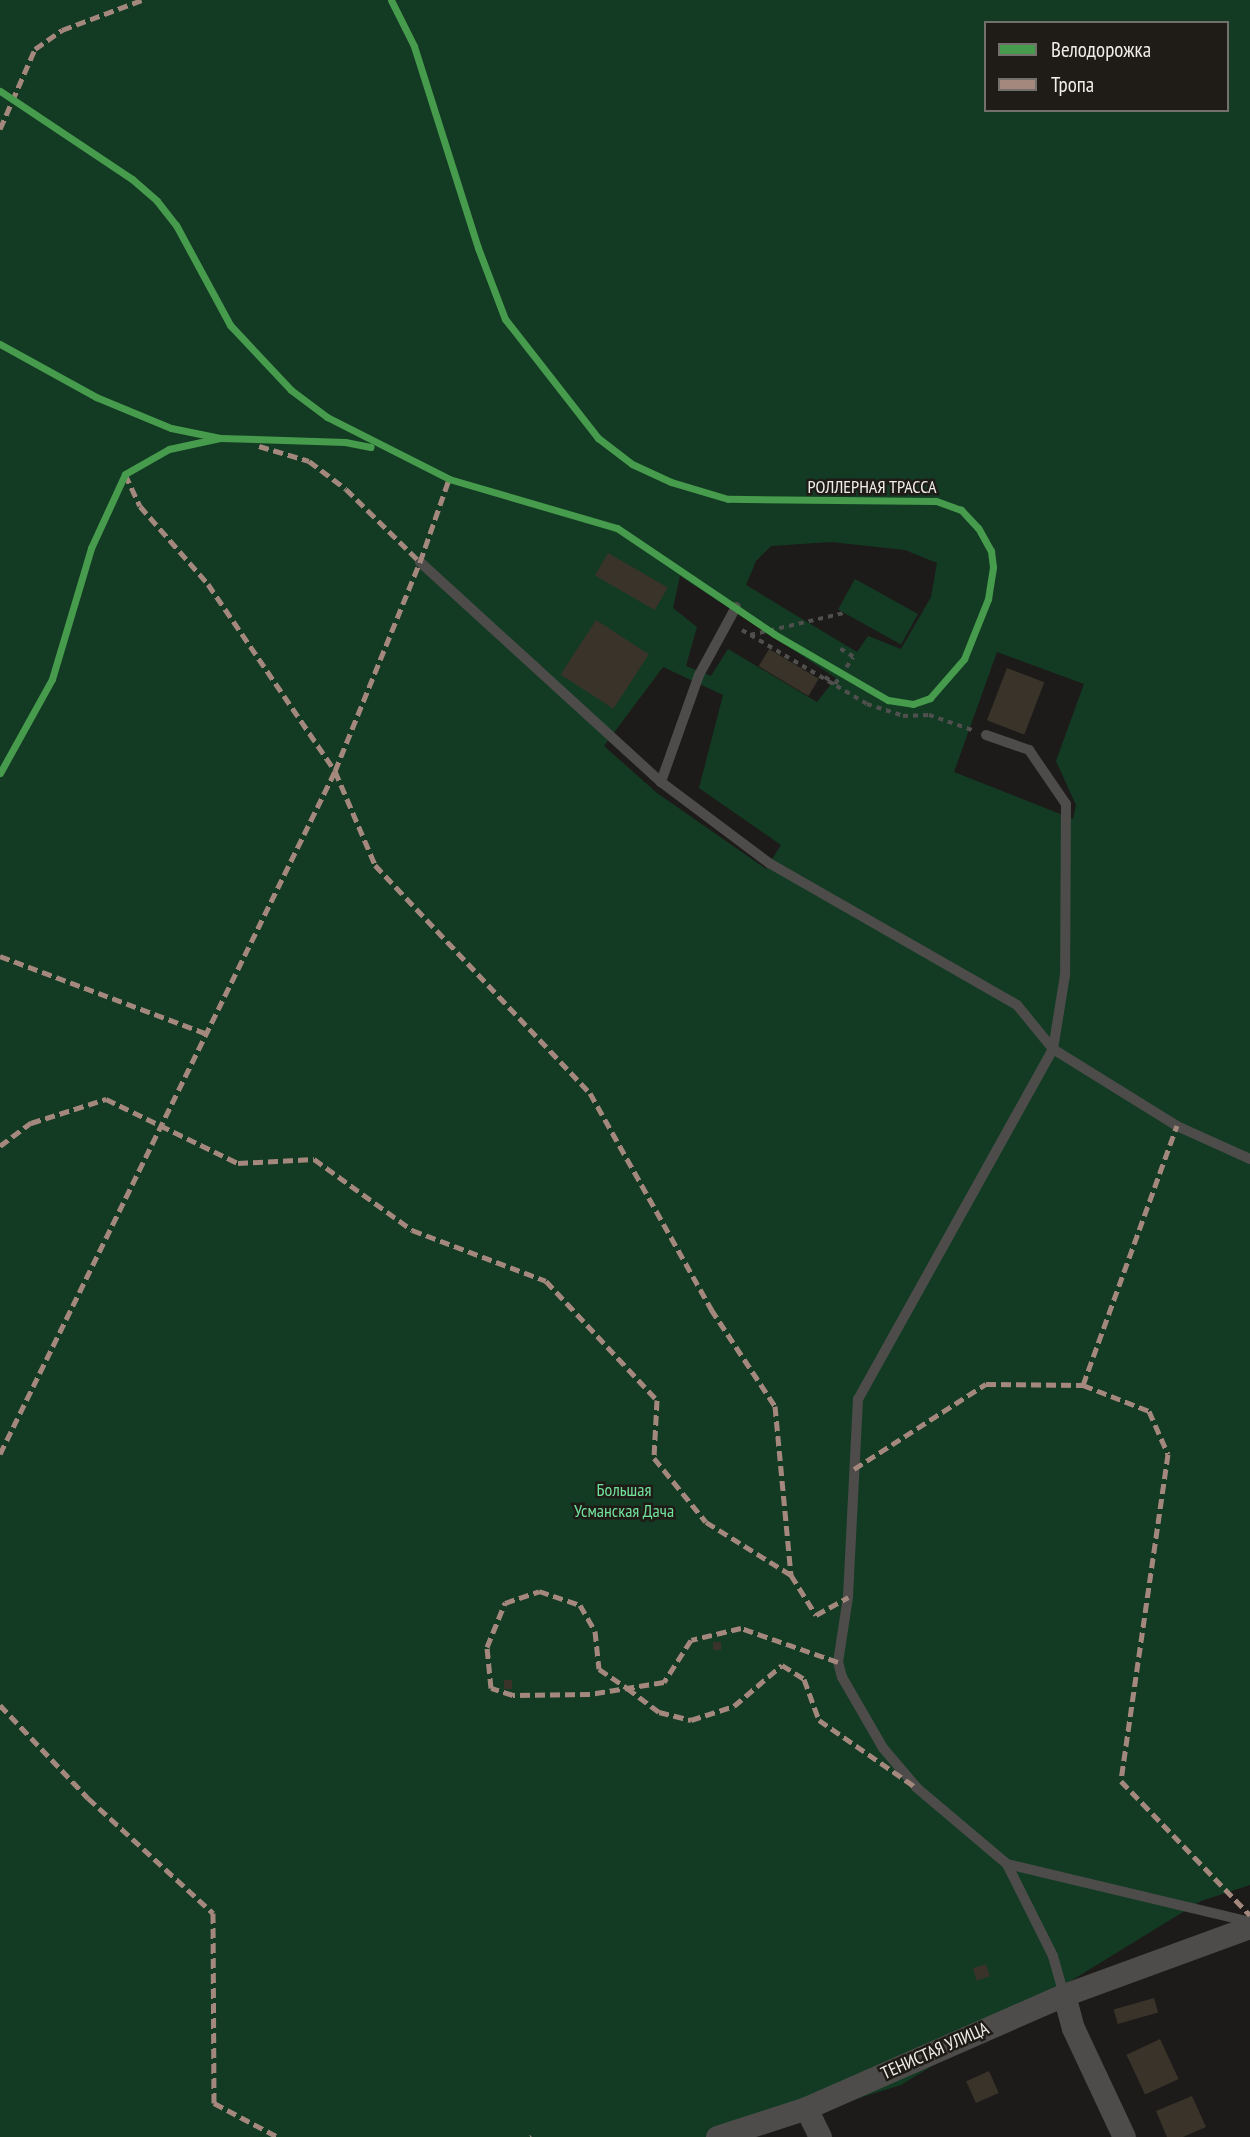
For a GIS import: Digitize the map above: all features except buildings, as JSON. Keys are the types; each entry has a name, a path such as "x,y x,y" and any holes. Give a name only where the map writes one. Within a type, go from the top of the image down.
{"street":[{"name":"ТЕНИСТАЯ УЛИЦА","path":"717,2137 806,2108 1064,1995 1250,1924"},
{"path":"1064,1995 1073,2028 1124,2137"},
{"path":"806,2108 820,2137"}],"lane":[{"path":"420,562 660,782 769,863 1017,1005 1053,1049 1177,1126 1250,1159"},
{"path":"660,782 699,675 736,607"},
{"path":"986,735 1029,750 1066,803 1065,975 1053,1049 858,1399 848,1597 838,1662 842,1677 883,1748 917,1788 1007,1864 1053,1956 1064,1995"},
{"path":"1007,1864 1250,1924"}],"path":[{"path":"736,607 785,640"},
{"path":"750,635 844,614"},
{"path":"728,622 867,704 903,716 929,715 986,735"},
{"path":"825,677 835,684 853,657 840,649"},
{"path":"826,665 847,677"}],"green space":[{"name":"Большая Усманская Дача","path":"0,0 1250,0 1250,1885 1201,1901 901,2085 733,2137 0,2137","holes":["831,542 905,550 937,563 931,597 901,649 868,636 857,652 746,585 756,561 771,546","680,576 836,678 817,702 728,649 711,676 686,666 697,627 673,608","997,652 1084,684 1056,761 1076,805 1073,819 954,772","663,667 723,695 699,788 781,845 766,869 657,793 604,746"]},
{"path":"855,579 918,614 901,645 838,610"}],"marked path":[{"path":"0,129 35,49 62,30 142,0"},
{"path":"259,446 309,461 346,489 420,562"},
{"path":"125,474 140,506 208,584 335,771 375,865 590,1093 711,1309 775,1406 791,1575 816,1615 848,1597"},
{"path":"0,1454 335,771 420,562 449,479"},
{"path":"0,956 208,1034"},
{"path":"0,1146 31,1123 106,1099 238,1163 314,1159 412,1230 546,1281 657,1400 654,1458 706,1522 791,1575"},
{"path":"1083,1385 1177,1126"},
{"path":"854,1469 986,1384 1083,1385 1149,1411 1168,1454 1121,1781 1250,1915"},
{"path":"838,1662 741,1628 691,1640 664,1682 590,1694 513,1695 491,1688 487,1647 505,1603 539,1591 580,1605 595,1631 599,1669 627,1688 659,1712 691,1720 734,1706 782,1665 804,1679 819,1720 917,1788"},
{"path":"0,1705 88,1798 213,1913 214,2103 278,2137"}],"cycle path":[{"name":"РОЛЛЕРНАЯ ТРАССА","path":"0,91 132,179 157,201 176,225 230,325 291,390 327,417 449,479 617,528 774,634 888,700 913,704 930,698 964,659 988,599 993,567 991,551 978,528 961,510 936,501 728,499 671,482 632,464 598,438 505,319 478,248 414,46 391,0"},
{"path":"0,344 96,397 171,428 220,438 345,442 371,447"},
{"path":"0,773 52,679 91,548 125,474 169,449 220,438"}]}
